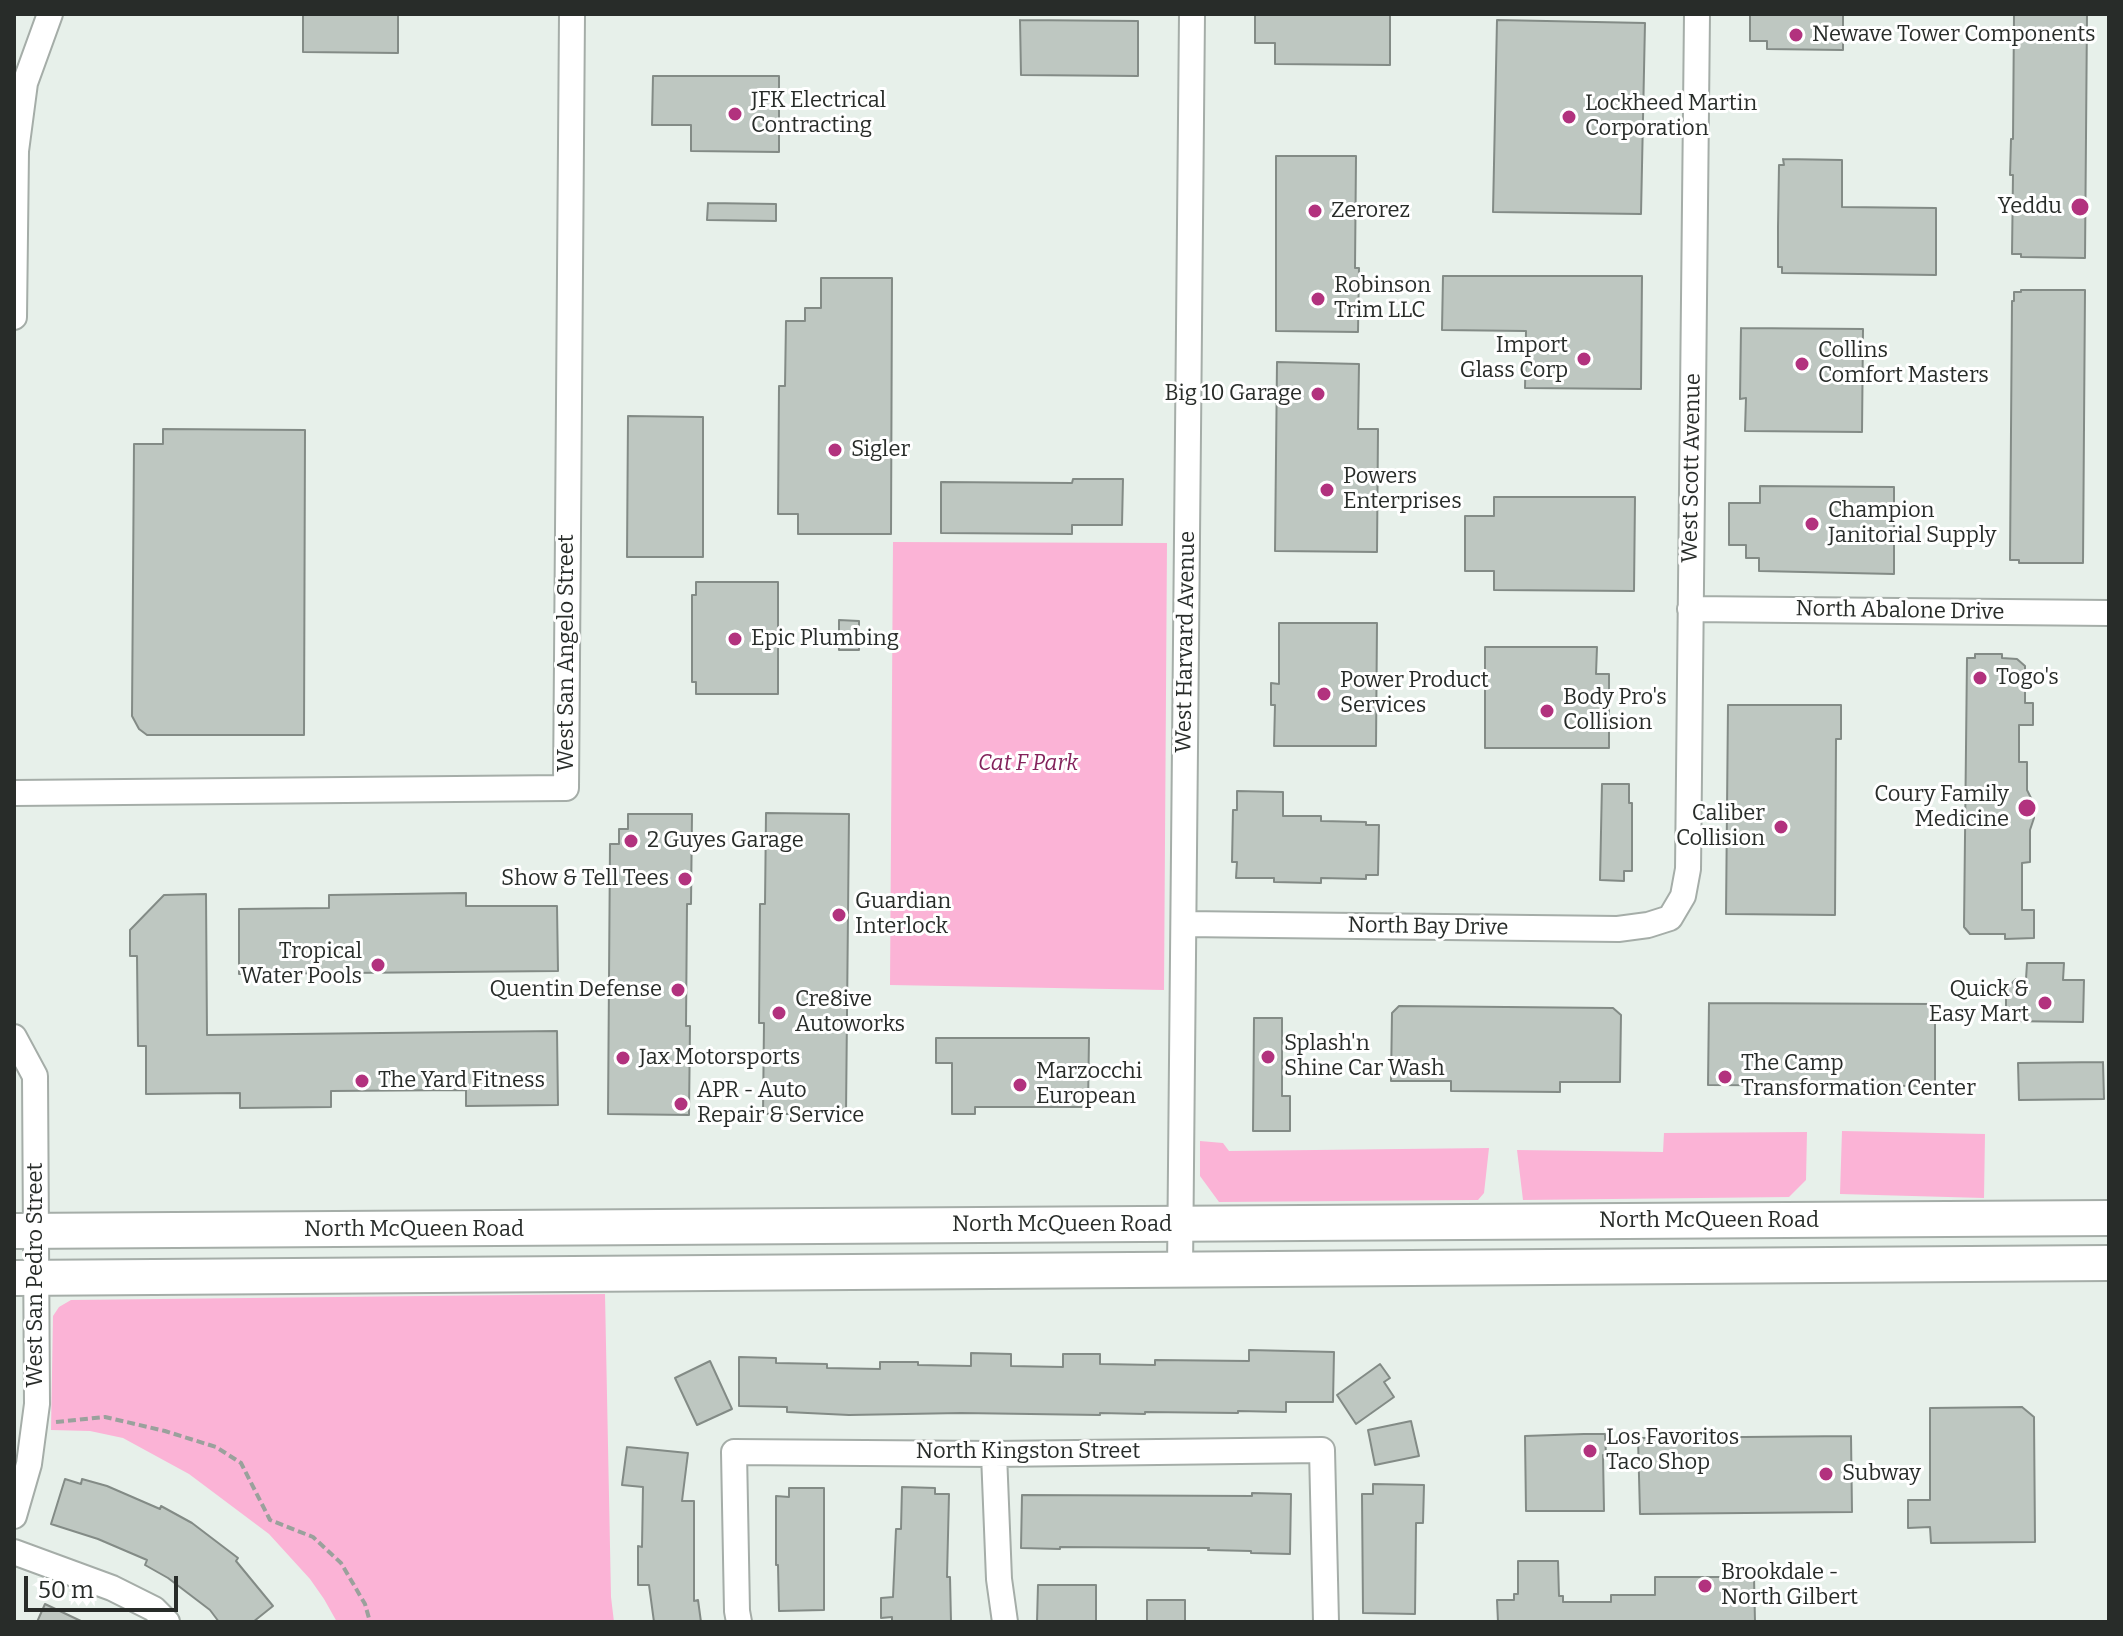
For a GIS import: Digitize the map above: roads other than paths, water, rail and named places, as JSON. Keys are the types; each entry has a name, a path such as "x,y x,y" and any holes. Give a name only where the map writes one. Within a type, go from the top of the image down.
{"main road":[{"name":"North McQueen Road","path":"25,1232 2109,1218"},
{"path":"1622,1221 1622,1267"},
{"name":"North McQueen Road","path":"25,1278 2109,1263"}],"street":[{"path":"14,317 16,151 25,83 50,14"},
{"name":"West San Angelo Street","path":"14,793 566,788 572,14"},
{"name":"West Harvard Avenue","path":"1180,1270 1192,14"},
{"name":"West Scott Avenue","path":"1670,918 1683,896 1688,869 1697,14"},
{"name":"North Abalone Drive","path":"1690,609 2109,613"},
{"name":"North Bay Drive","path":"1184,924 1618,929 1670,918"},
{"name":"West San Pedro Street","path":"14,1037 35,1076 25,1278 37,1404 29,1464 14,1516"},
{"name":"North Kingston Street","path":"739,1622 734,1452 994,1454 1322,1450 1326,1622"},
{"path":"994,1454 999,1579 1005,1622"},
{"path":"14,1552 112,1588 156,1618"}],"place":[{"name":"Newave Tower Components","path":"1796,35"},
{"name":"JFK Electrical Contracting","path":"735,114"},
{"name":"Lockheed Martin Corporation","path":"1569,117"},
{"name":"Yeddu","path":"2080,207"},
{"name":"Zerorez","path":"1315,211"},
{"name":"Robinson Trim LLC","path":"1318,299"},
{"name":"Import Glass Corp","path":"1584,359"},
{"name":"Collins Comfort Masters","path":"1802,364"},
{"name":"Big 10 Garage","path":"1318,394"},
{"name":"Sigler","path":"835,450"},
{"name":"Powers Enterprises","path":"1327,490"},
{"name":"Champion Janitorial Supply","path":"1812,524"},
{"name":"Epic Plumbing","path":"735,639"},
{"name":"Togo's","path":"1980,678"},
{"name":"Power Product Services","path":"1324,694"},
{"name":"Body Pro's Collision","path":"1547,711"},
{"name":"Coury Family Medicine","path":"2027,808"},
{"name":"Caliber Collision","path":"1781,827"},
{"name":"2 Guyes Garage","path":"631,841"},
{"name":"Show & Tell Tees","path":"685,879"},
{"name":"Guardian Interlock","path":"839,915"},
{"name":"Tropical Water Pools","path":"378,965"},
{"name":"Quentin Defense","path":"678,990"},
{"name":"Quick & Easy Mart","path":"2045,1003"},
{"name":"Cre8ive Autoworks","path":"779,1013"},
{"name":"Splash'n Shine Car Wash","path":"1268,1057"},
{"name":"Jax Motorsports","path":"623,1058"},
{"name":"The Camp Transformation Center","path":"1725,1077"},
{"name":"The Yard Fitness","path":"362,1081"},
{"name":"Marzocchi European","path":"1020,1085"},
{"name":"APR - Auto Repair & Service","path":"681,1104"},
{"name":"Los Favoritos Taco Shop","path":"1590,1451"},
{"name":"Subway","path":"1826,1474"},
{"name":"Brookdale - North Gilbert","path":"1705,1586"}],"park label":[{"name":"Cat F Park","path":"1028,764"}]}
